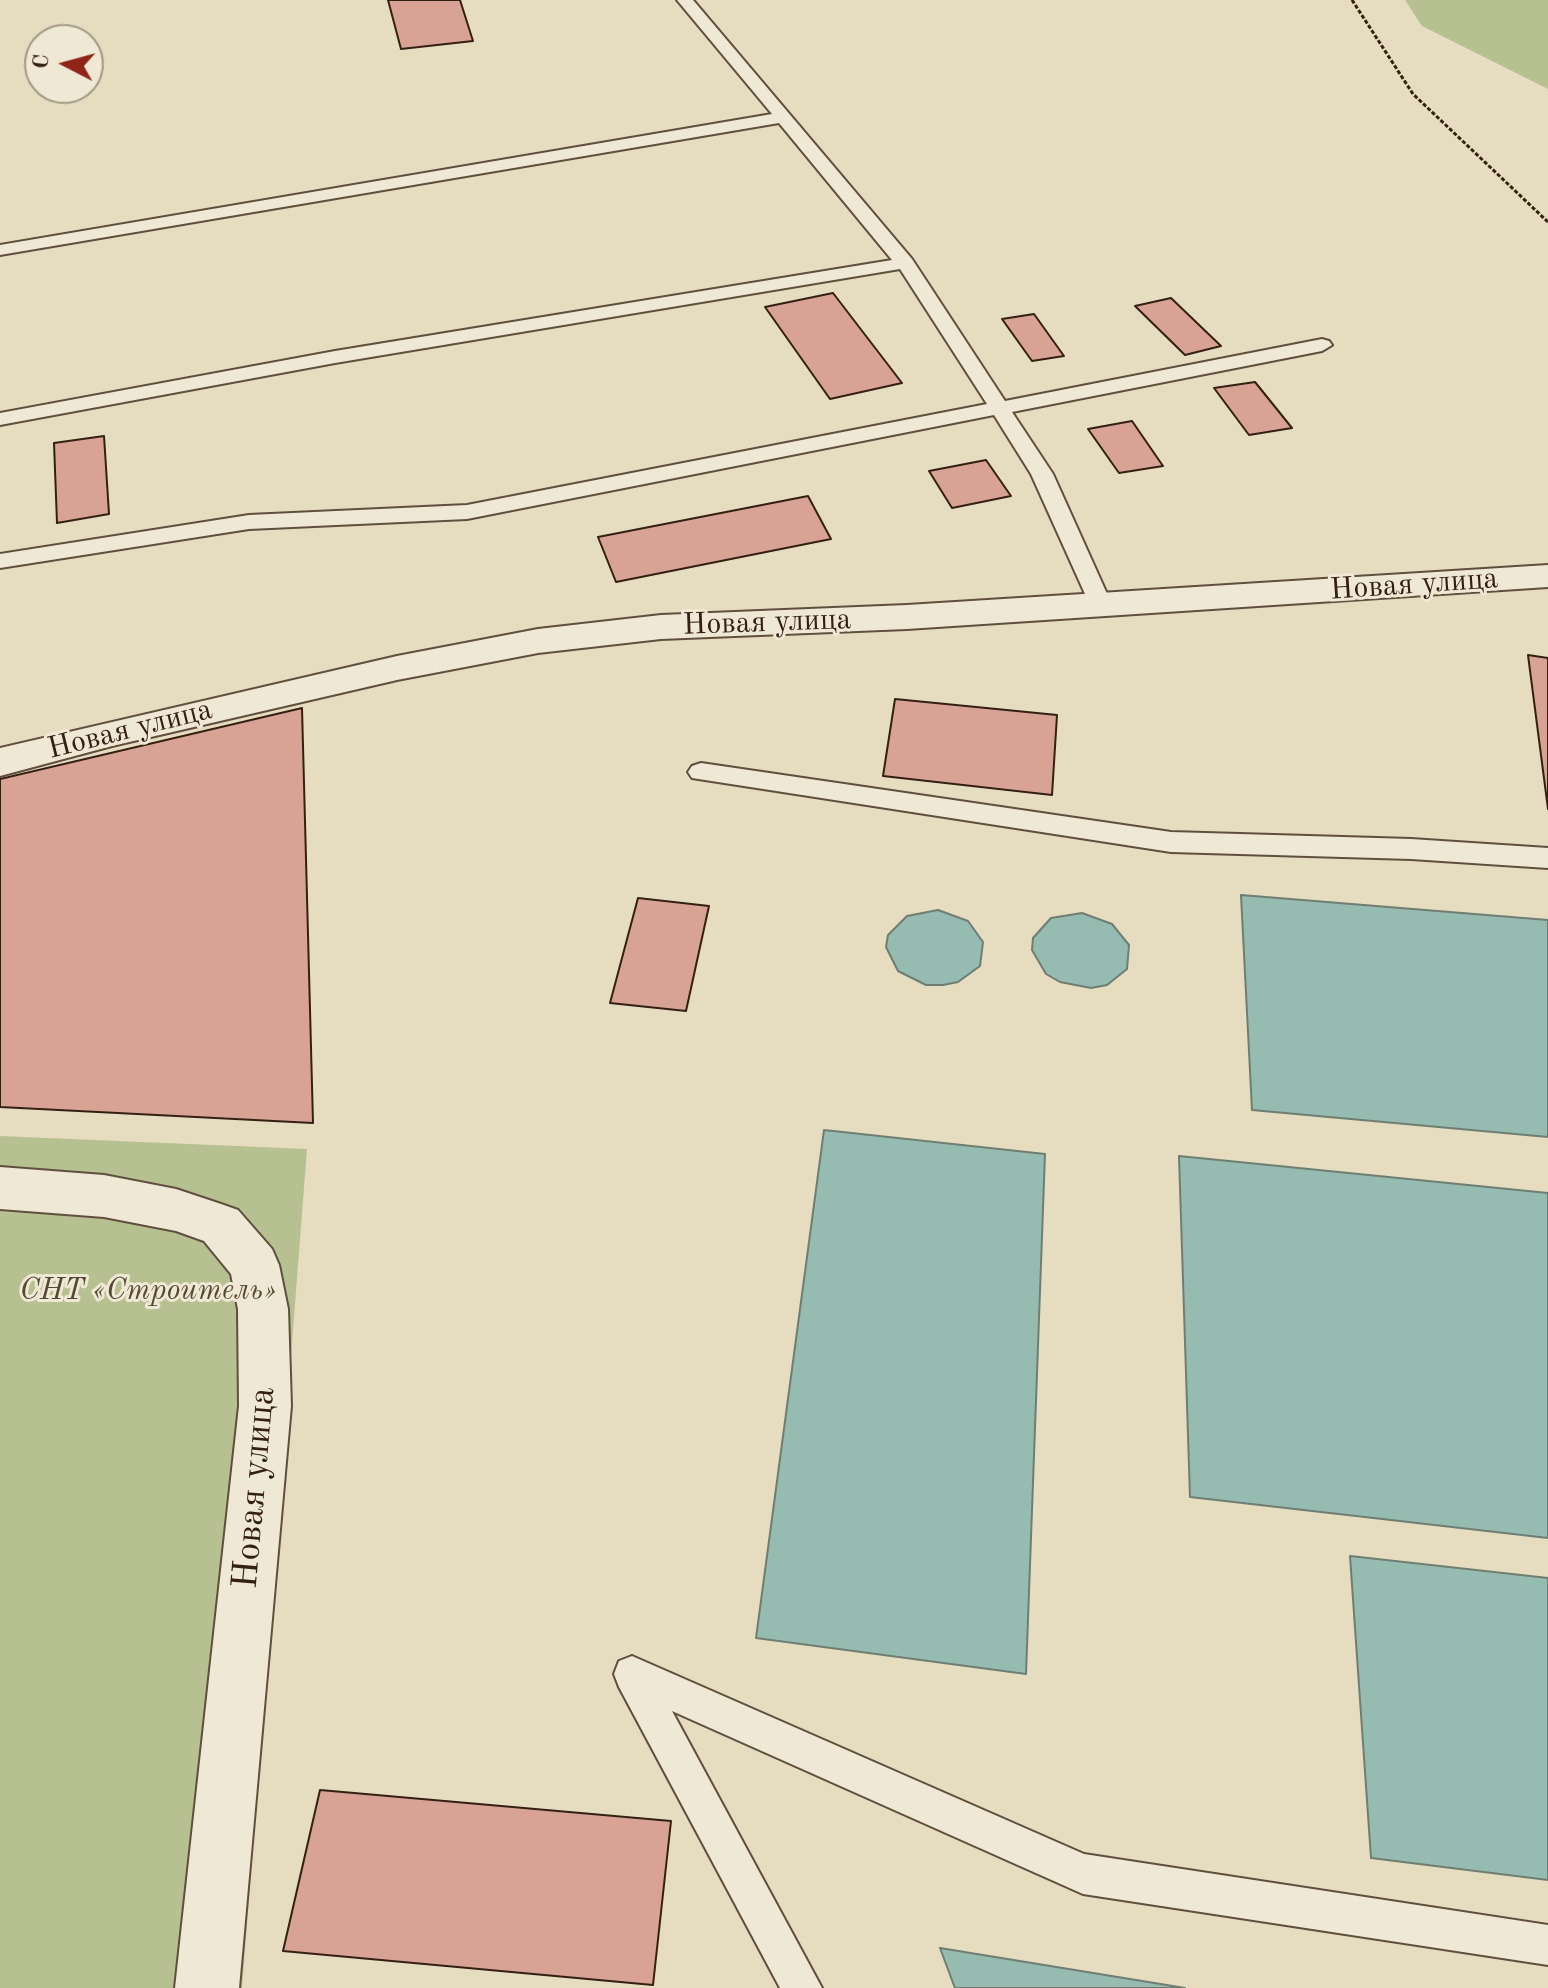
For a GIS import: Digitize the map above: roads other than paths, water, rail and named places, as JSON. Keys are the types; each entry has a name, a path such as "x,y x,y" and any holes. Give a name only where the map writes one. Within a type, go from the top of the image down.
{"street":[{"name":"Новая улица","path":"0,762 112,733 397,668 538,641 661,627 907,617 1548,576"},
{"name":"Новая улица","path":"0,1188 104,1196 176,1210 221,1225 254,1265 263,1309 265,1406 207,1988"}],"lane":[{"path":"685,0 905,263 1042,474 1101,605"},
{"path":"0,250 783,117"},
{"path":"0,419 335,357 905,263"},
{"path":"0,561 249,522 467,512 1322,345"},
{"path":"701,772 1171,842 1411,849 1548,858"},
{"path":"802,1988 632,1674 1083,1874 1548,1945"}],"water":[{"path":"1241,895 1548,920 1548,1137 1252,1110"},
{"path":"938,910 968,921 983,942 980,966 958,982 926,985 898,971 886,947 888,935 907,916"},
{"path":"1082,913 1112,924 1129,945 1127,969 1107,985 1091,988 1060,982 1046,974 1032,950 1033,938 1051,918"},
{"path":"824,1130 1045,1154 1026,1674 756,1638"},
{"path":"1179,1156 1548,1193 1548,1538 1190,1497"},
{"path":"1350,1556 1548,1578 1548,1880 1371,1858"},
{"path":"940,1948 1185,1988 955,1988"}],"park label":[{"name":"СНТ «Строитель»","path":"148,1291"}]}
